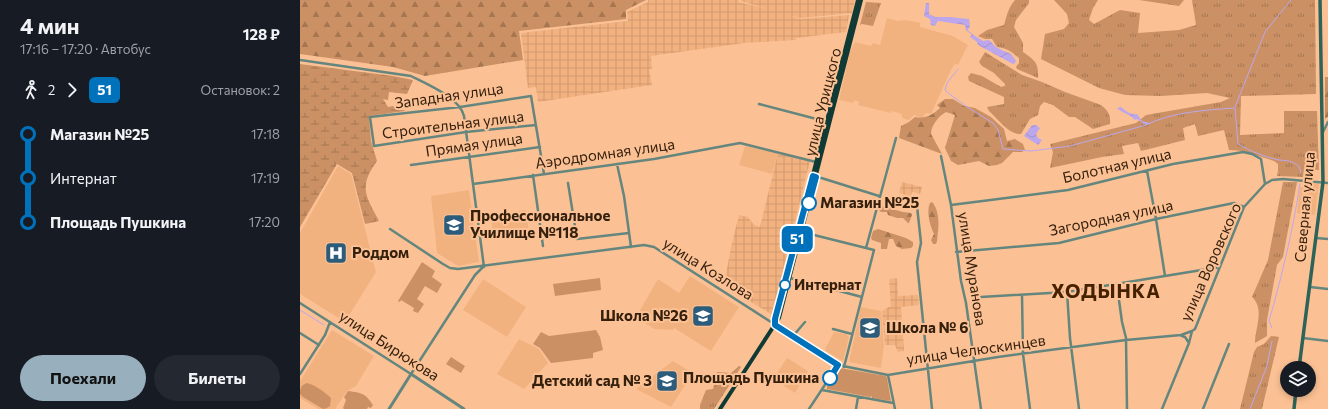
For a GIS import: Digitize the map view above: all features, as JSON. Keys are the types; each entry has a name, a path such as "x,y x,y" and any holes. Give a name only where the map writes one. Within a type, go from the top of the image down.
{"highway":[{"name":"улица Урицкого","path":"720,409 779,318 802,232 816,162 828,122 858,0"},
{"name":"улица Урицкого","path":"775,325 775,319 861,0"}],"main road":[{"name":"Северная улица","path":"1300,361 1323,182 1320,0"},
{"path":"1294,409 1295,397"}],"street":[{"path":"300,60 411,76 454,101 463,113 484,267 475,275 389,409"},
{"name":"Западная улица","path":"374,146 370,117 460,107 531,96 536,125"},
{"path":"759,104 828,122"},
{"path":"1322,134 1328,122"},
{"path":"536,125 544,174"},
{"name":"Строительная улица","path":"374,146 466,132 536,125"},
{"path":"866,248 896,138"},
{"name":"Аэродромная улица","path":"473,184 654,160 740,142 816,162"},
{"name":"Прямая улица","path":"411,165 540,147"},
{"name":"Болотная улица","path":"951,205 1068,190 1173,164 1243,152 1252,154 1261,159 1265,184"},
{"name":"улица Муранова","path":"941,156 951,205 956,252 966,303 981,409"},
{"path":"617,164 632,247"},
{"path":"1147,171 1165,276"},
{"path":"533,175 543,246"},
{"path":"814,176 879,196"},
{"path":"1265,184 1272,180 1283,179 1328,183"},
{"path":"568,183 577,239 630,234"},
{"name":"улица Воровского","path":"1162,409 1189,343 1192,331 1195,329 1244,207 1265,184"},
{"path":"916,197 921,243 917,262 932,409"},
{"name":"Загородная улица","path":"956,252 1059,243 1156,219 1234,203 1244,207"},
{"name":"улица Козлова","path":"390,229 450,268 458,269 484,267 644,245 659,249 775,325"},
{"path":"802,232 874,250 844,367"},
{"path":"1316,238 1328,239"},
{"path":"981,297 1067,292 1220,267"},
{"path":"790,278 862,297"},
{"path":"1114,284 1118,293 1126,340 1127,409"},
{"path":"1310,287 1328,290"},
{"path":"1067,292 1079,409"},
{"path":"1022,295 1022,354 1030,409"},
{"name":"улица Бирюкова","path":"300,303 464,409"},
{"path":"300,374 325,335 330,322"},
{"path":"792,336 805,322"},
{"name":"улица Челюскинцев","path":"775,325 838,365 888,375 975,360 1126,340 1181,336 1192,331"},
{"path":"833,329 852,334"},
{"path":"300,333 319,345"},
{"path":"1181,336 1185,337 1189,343"},
{"path":"1303,338 1328,341"},
{"path":"1203,409 1229,344"},
{"path":"809,409 838,365"},
{"path":"888,375 895,409"},
{"path":"822,390 893,403"},
{"path":"856,409 858,397"}],"shaded area":[{"path":"648,0 739,0 738,2 764,8 741,0 855,0 852,13 800,18 788,15 800,19 849,15 846,32 796,38 796,40 744,43 651,56 652,69 649,69 652,85 538,102 536,87 528,88 521,33 628,21 627,12 648,2"},
{"path":"887,18 898,21 906,20 920,23 920,27 953,36 968,45 958,65 955,64 951,70 931,114 926,113 922,118 914,115 909,120 904,119 902,114 892,111 891,113 858,105 859,102 855,100 853,103 839,100 850,52 855,42 871,46 873,43 880,45"},
{"path":"745,146 778,153 772,174 739,165"},
{"path":"778,153 810,161 771,314 724,286 731,247 739,215 748,217 754,225 760,227"},
{"name":"Роддом","path":"338,166 351,174 376,272 345,322 300,294 300,233"},
{"path":"902,182 922,187 920,194 912,192 911,196 899,193"},
{"path":"1306,182 1319,184 1315,215 1297,213 1300,187 1305,187"},
{"name":"Профессиональное Училище №118","path":"469,190 479,262 458,266 437,253 431,196"},
{"path":"526,210 529,233 493,237 491,214"},
{"path":"690,276 739,307 711,351 674,328 673,330 654,329 636,317 658,279 679,293"},
{"path":"897,278 898,296 918,295 919,305 901,307 904,351 898,352 895,345 885,345 882,311 891,306 889,279"},
{"path":"483,279 526,307 507,337 463,310"},
{"name":"Школа № 6","path":"861,307 881,311 884,346 881,368 849,362"},
{"path":"332,330 374,356 356,386 347,391 335,409 318,409 300,398 300,381"},
{"path":"834,332 846,334 849,337 843,361 825,349"},
{"path":"519,339 539,349 548,363 524,389 497,374"},
{"path":"787,358 808,371 795,393 773,379"},
{"name":"Детский сад № 3","path":"673,361 693,373 671,407 636,389"}],"green space":[{"path":"300,0 646,0 626,10 626,19 519,31 523,60 425,76 393,67 300,54"},
{"path":"1015,0 1029,0 1029,3 1016,20 1014,27 1023,43 1023,52 1037,65 1038,78 1017,69 1016,67 1019,63 1019,58 1012,52 1004,48 997,47 992,39 985,39 978,36 987,30 1004,25 1009,9"},
{"path":"1054,0 1098,0 1093,8 1089,20 1094,24 1120,10 1140,13 1138,33 1179,30 1196,25 1192,0 1315,0 1316,94 1241,96 1240,135 1284,133 1284,111 1317,111 1319,170 1304,169 1303,177 1277,176 1278,164 1274,161 1243,151 1229,150 1224,130 1198,136 1195,124 1183,128 1185,140 1141,151 1138,143 1122,146 1124,154 1050,168 1053,152 1050,144 1136,123 1146,115 1221,102 1230,98 1207,93 1161,96 1125,95 1099,88 1041,59 1045,34 1064,29 1069,23 1067,14"},
{"path":"1139,0 1184,0 1179,6"},
{"path":"866,2 881,3 873,26 860,25"},
{"path":"985,52 1022,75 1101,105 1108,113 1110,124 1093,129 1075,117 1069,117 1053,105 1044,102 1040,106 1038,115 1030,119 1021,134 1012,132 989,111 987,107 1004,104 1004,97 969,81 968,77 971,73 982,76 1001,87 1005,86 1005,84 994,73 982,66 979,62"},
{"path":"300,64 413,80 407,94 389,92 388,100 383,99 388,107 393,106 397,110 405,111 369,116 371,141 377,161 367,178 366,191 379,221 365,224 352,173 337,164 300,227"},
{"path":"1325,77 1328,77 1328,117 1325,119"},
{"path":"945,99 953,99 964,106 975,108 991,117 1004,129 1007,141 1015,139 1023,144 1025,150 1022,152 1013,152 1002,163 997,165 989,166 979,161 958,165 951,161 945,148 955,115 946,112 936,121 931,131 931,134 942,154 899,138 901,126 915,117 926,117 931,114 940,108 937,105"},
{"path":"1283,182 1297,182 1283,257 1277,265 1267,320 1267,336 1255,343 1259,313 1256,302 1252,297 1268,260"},
{"path":"932,202 937,212 938,220 936,244 933,244 931,240 934,234 928,214 930,203"},
{"path":"881,206 911,213 912,215 909,223 903,218 888,215 887,212 881,212 879,210"},
{"path":"878,229 906,238 913,242 913,246 911,248 902,249 896,246 893,239 889,239 887,249 881,249 881,243 872,240 871,238 873,231"},
{"path":"422,262 435,271 432,277 442,284 437,293 425,286 417,299 424,304 418,313 413,311 414,308 401,300 400,302 398,301"},
{"path":"600,278 601,290 555,296 553,284"},
{"path":"596,330 600,337 603,350 593,353 593,358 551,363 540,348 533,344 541,332 549,336"},
{"path":"1271,336 1279,337 1262,409 1240,409 1254,352 1257,347 1264,344"},
{"path":"451,357 465,366 461,373 446,364"},
{"path":"739,366 741,367 714,409 700,409 700,405 706,390 713,389 717,372 731,373"},
{"name":"Площадь Пушкина","path":"840,368 886,376 891,401 872,398 872,396 870,397 827,389 827,386"},
{"path":"307,383 320,389 331,398 330,406 323,409 300,394 301,387"},
{"path":"348,391 363,394 373,405 371,408 368,407 367,409 344,409 346,400 344,397"}],"water":[{"path":"926,3 929,3 929,14 935,17 969,19 970,26 968,30 966,30 965,25 938,21 935,26 931,25 930,19 924,16"},
{"path":"972,34 983,41 989,40 999,49 1009,53 1014,57 1016,61 1015,63 1013,64 978,45 977,42 970,37"},
{"path":"1121,107 1130,113 1137,114 1142,121 1150,123 1146,125 1137,119 1135,120 1117,108"},
{"path":"1032,125 1036,125 1040,128 1036,134 1038,138 1042,140 1038,145 1024,136"}],"waterway":[{"path":"1235,107 1265,32 1291,0"},
{"path":"966,30 972,34"},
{"path":"958,69 947,83 945,90 967,107 993,123 998,130 1003,149 1031,151 1070,146 1146,125 1178,114 1235,108 1238,144 1263,155 1279,160 1289,161 1299,166 1301,173"},
{"path":"1272,328 1269,321 1287,253 1300,184"},
{"path":"300,310 324,325"},
{"path":"1250,409 1267,366 1272,341"}],"bus line":[{"name":"51","path":"809,203 816,177 813,176 775,319 775,325 838,365 830,378"}],"place":[{"name":"Магазин №25","path":"809,203"},
{"name":"Профессиональное Училище №118","path":"454,225"},
{"name":"Роддом","path":"336,253"},
{"name":"Интернат","path":"785,285"},
{"name":"Школа №26","path":"703,316"},
{"name":"Школа № 6","path":"870,328"},
{"name":"Площадь Пушкина","path":"830,378"},
{"name":"Детский сад № 3","path":"667,381"}],"district":[{"name":"ХОДЫНКА","path":"1106,291"}]}
